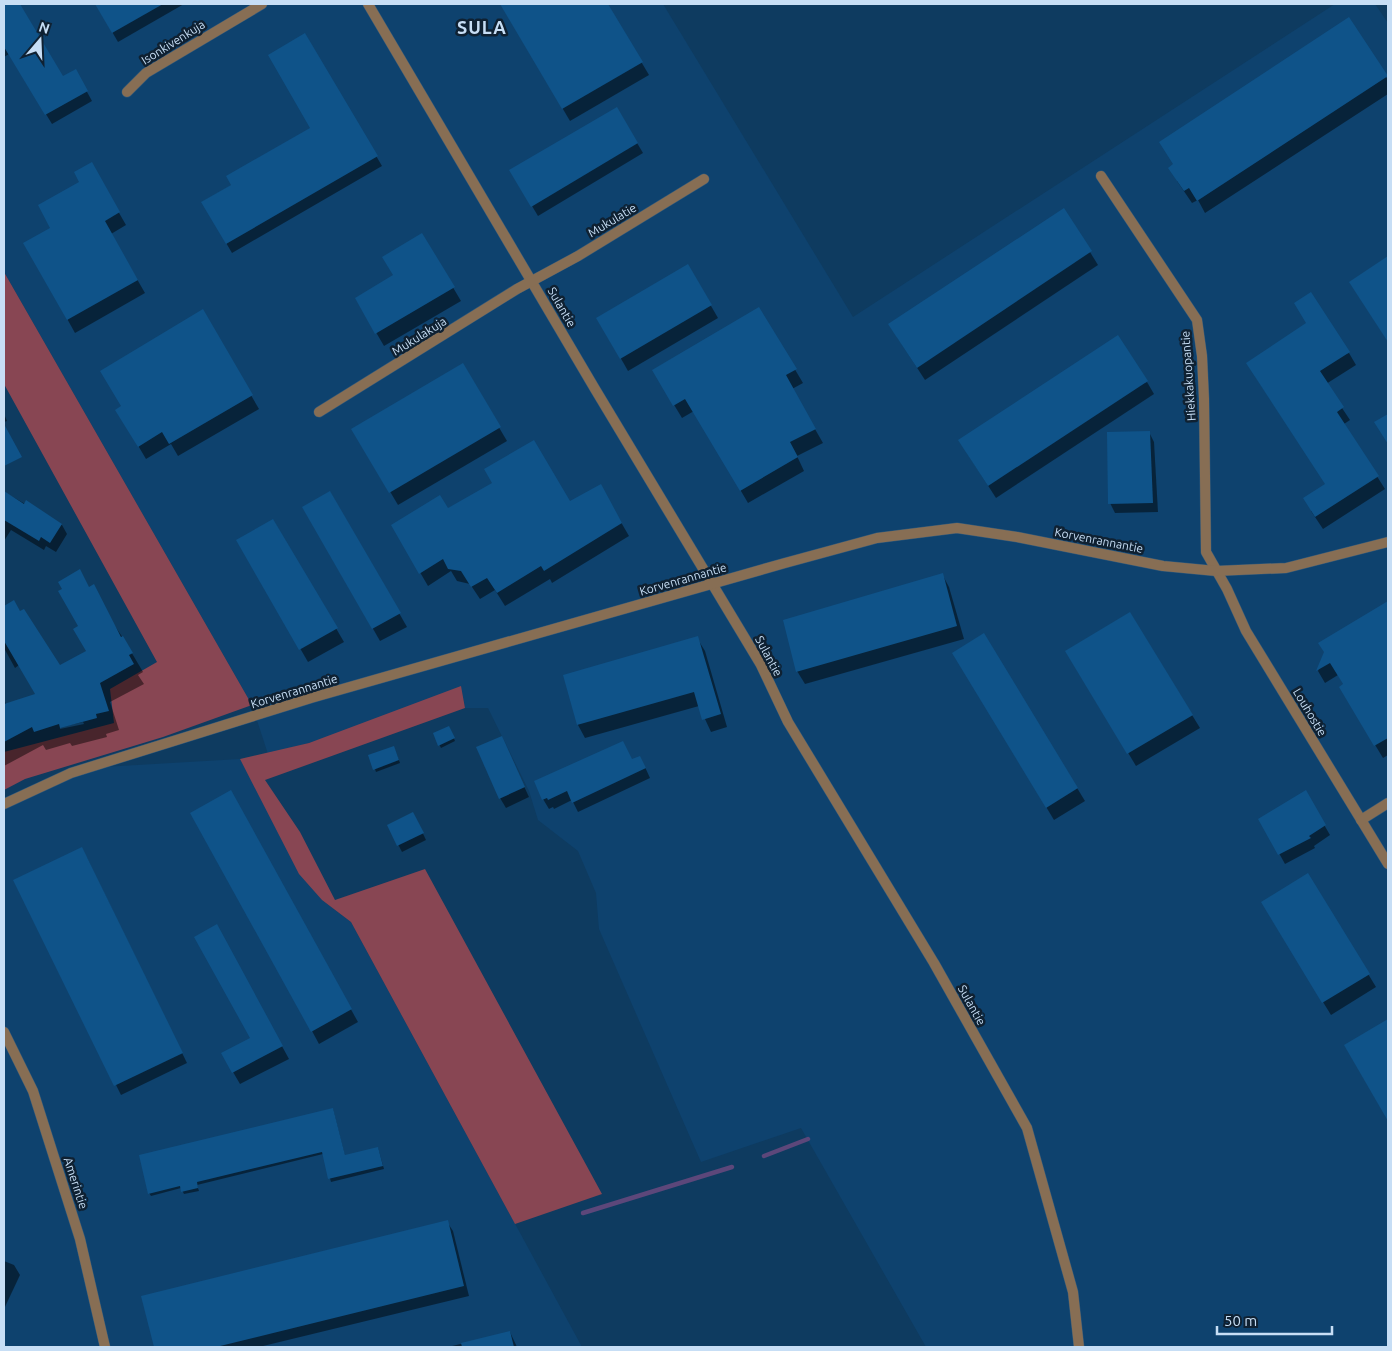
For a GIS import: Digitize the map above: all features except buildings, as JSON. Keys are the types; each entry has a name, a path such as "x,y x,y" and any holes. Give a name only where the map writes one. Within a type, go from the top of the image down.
{"street":[{"name":"Isonkivenkuja","path":"127,92 146,73 198,40 262,4"},
{"name":"Sulantie","path":"368,4 595,389 761,664 788,722 934,963 1027,1128 1073,1292 1079,1347"},
{"name":"Hiekkakuopantie","path":"1101,176 1197,320 1202,356 1204,399 1205,541 1206,552 1216,571"},
{"name":"Mukulatie","path":"533,281 704,179"},
{"name":"Mukulakuja","path":"319,412 518,288 533,281"},
{"name":"Korvenrannantie","path":"4,804 71,772 434,662 877,538 957,528 1017,537 1163,566 1216,571 1286,568 1388,542"},
{"name":"Louhostie","path":"1216,571 1227,589 1246,631 1388,864"},
{"path":"1361,820 1388,803"},
{"name":"Amerintie","path":"4,1032 34,1091 80,1239 106,1347"}],"shaded area":[{"path":"4,4 663,4 853,317 1335,4 1375,4 1388,23 1388,1347 926,1347 801,1128 701,1162 599,929 596,893 578,851 538,820 529,791 488,708 465,708 462,692 309,743 268,754 252,705 4,272"},
{"path":"4,272 252,705 163,737 25,779 4,790 4,752 114,723 110,689 157,662 4,384"},
{"path":"461,686 465,708 265,780 300,832 335,900 425,869 602,1194 515,1224 351,922 322,900 299,874 240,759 309,743"},
{"path":"240,759 322,900 351,922 582,1347 4,1347 4,798 69,769"}],"waterway":[{"path":"764,1156 808,1139"},
{"path":"583,1213 732,1167"}],"district":[{"name":"SULA","path":"482,27"}]}
